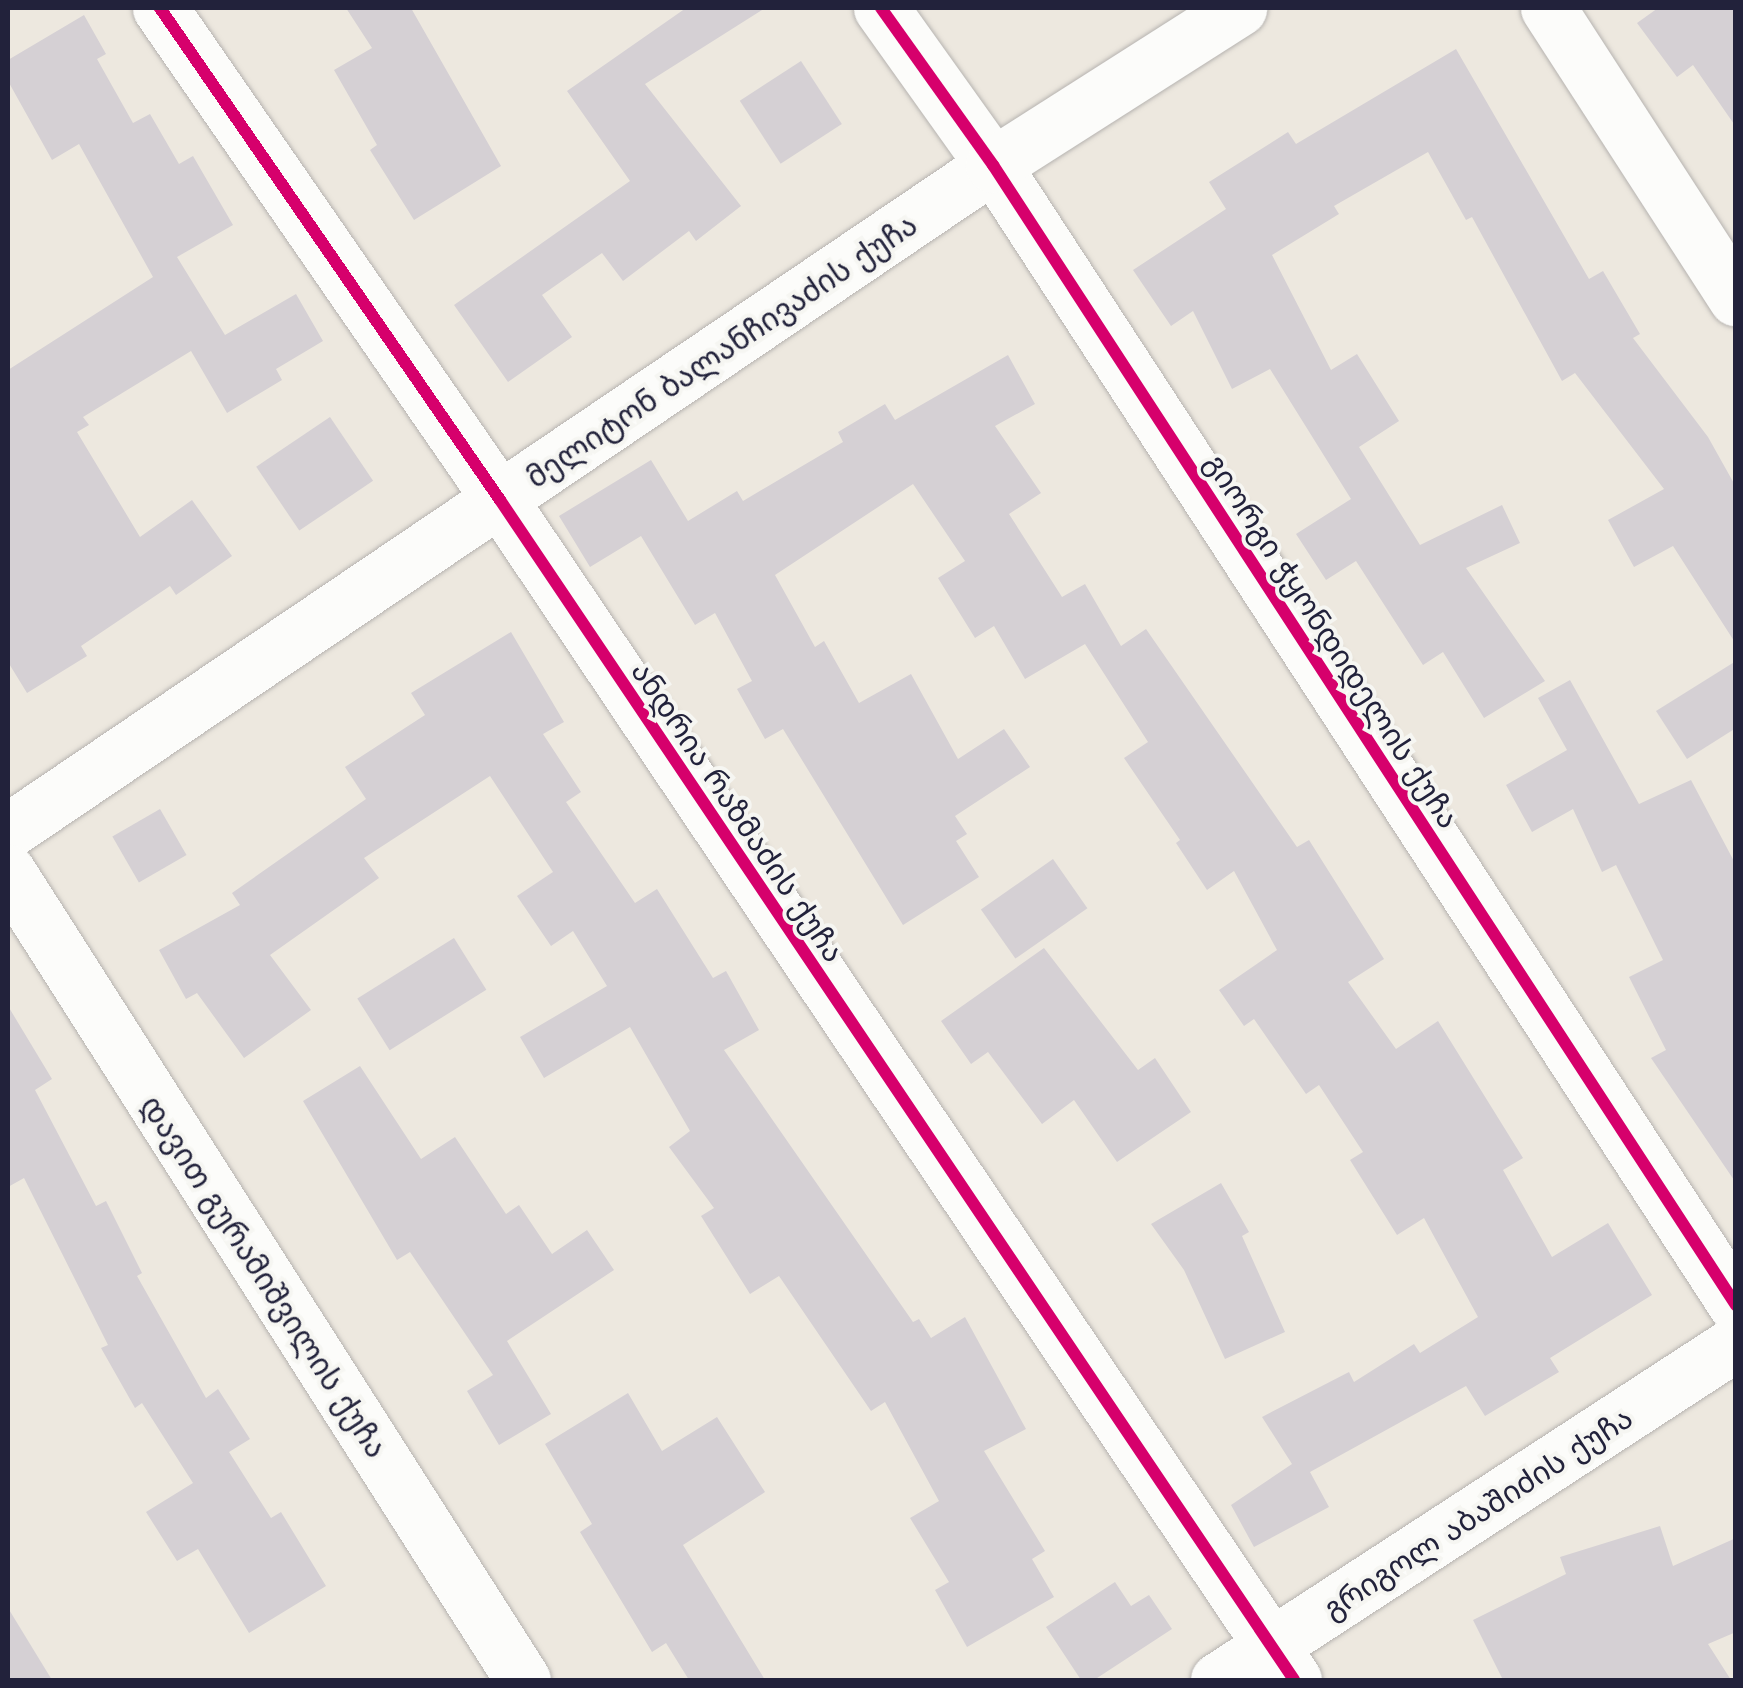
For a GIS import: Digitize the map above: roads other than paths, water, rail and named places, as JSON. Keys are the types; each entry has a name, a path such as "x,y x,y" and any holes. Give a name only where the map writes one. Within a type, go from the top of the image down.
{"street":[{"name":"ანდრია რაზმაძის ქუჩა","path":"160,8 500,500 1282,1663"},
{"name":"გიორგი ჭყონდიდელის ქუჩა","path":"881,8 993,165 1736,1305"},
{"name":"მელიტონ ბალანჩივაძის ქუჩა","path":"8,831 993,165 1239,8"},
{"path":"1548,8 1736,300"},
{"name":"დავით გურამიშვილის ქუჩა","path":"8,872 524,1680"},
{"name":"გრიგოლ აბაშიძის ქუჩა","path":"1218,1680 1282,1663 1736,1343"}]}
